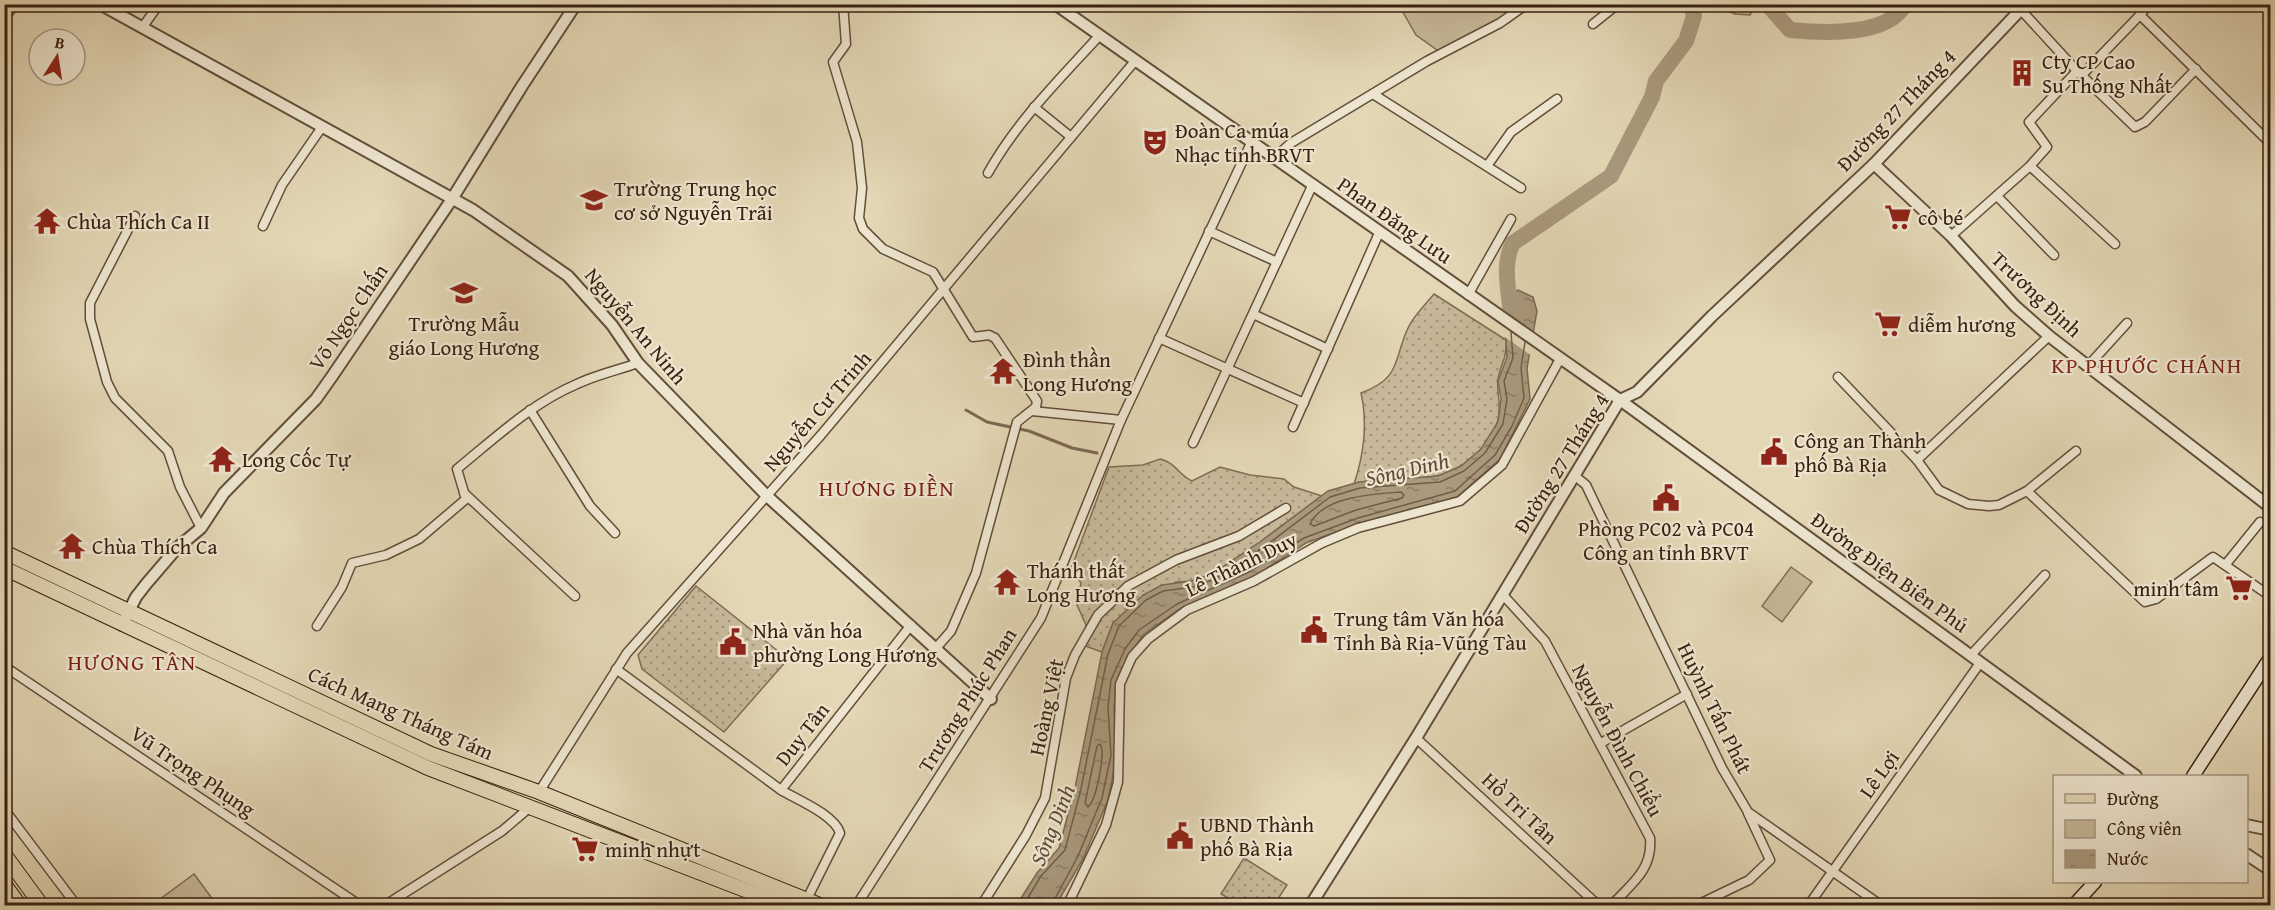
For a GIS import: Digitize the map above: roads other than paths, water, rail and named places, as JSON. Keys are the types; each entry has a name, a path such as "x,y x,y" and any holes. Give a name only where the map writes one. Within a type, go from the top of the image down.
{"main road":[{"name":"Cách Mạng Tháng Tám","path":"4,552 129,609 431,754 539,792 822,906"},
{"name":"Cách Mạng Tháng Tám","path":"5,571 403,757 529,808 567,820 787,906"},
{"path":"2194,775 2271,658"},
{"path":"529,808 539,792"},
{"path":"4,854 42,906"},
{"path":"2076,905 2094,883"},
{"path":"4,884 20,906"}],"street":[{"path":"4,19 15,4"},
{"name":"Nguyễn An Ninh","path":"100,4 452,199 532,249 568,276 612,325 638,363 767,496 991,699"},
{"path":"142,28 159,4"},
{"name":"Võ Ngọc Chấn","path":"122,626 136,597 177,548 201,528 231,485 316,399 452,199 576,4"},
{"path":"843,4 846,44 833,62 857,142 862,188 859,218 863,229 875,243 924,265 933,272 973,337 989,335 995,338 1037,401 1032,411 1017,422 976,573 951,631 936,648"},
{"name":"Phan Đăng Lưu","path":"1055,4 1563,361"},
{"path":"1273,159 1291,143 1527,4"},
{"path":"1593,24 1618,4"},
{"path":"1951,236 2030,166 2047,147 2029,122 2149,4"},
{"path":"2024,7 2079,73 2130,124 2140,127 2196,69"},
{"name":"Đường 27 Tháng 4","path":"1310,906 1416,738 1620,400 1636,392 1712,316 1874,164 2024,7"},
{"path":"2140,15 2271,143"},
{"path":"988,173 1001,150 1034,107 1099,36"},
{"name":"Nguyễn Cư Trinh","path":"539,792 616,669 662,612 767,496 945,289 1135,61"},
{"path":"1373,94 1521,188"},
{"path":"1487,166 1511,132 1557,99"},
{"path":"1034,107 1071,136"},
{"path":"263,226 282,185 322,127"},
{"name":"Trương Phúc Phan","path":"856,906 1041,618 1121,420 1251,143"},
{"name":"Trương Định","path":"1874,164 1951,236 2015,306 2049,336 2271,507"},
{"path":"2030,166 2115,244"},
{"path":"1193,443 1312,186"},
{"path":"1997,196 2054,255"},
{"path":"135,216 90,303 90,319 107,382 115,398 168,451 180,487 201,528"},
{"path":"1470,296 1511,219"},
{"path":"1209,231 1277,262"},
{"path":"1293,427 1379,233"},
{"path":"1253,314 1328,349"},
{"path":"2088,366 2127,323"},
{"path":"1917,460 2049,336"},
{"path":"1159,338 1304,403"},
{"name":"Đường Điện Biên Phủ","path":"1563,361 1905,605 1970,656 2133,775"},
{"name":"Lê Thành Duy","path":"1067,906 1106,825 1118,782 1120,684 1132,657 1148,639 1187,610 1254,581 1322,543 1358,528 1460,501 1502,465 1563,361"},
{"path":"317,626 342,586 352,563 386,555 419,539 466,499 457,469 530,410 577,384 638,363"},
{"path":"1838,377 1917,460 1939,490 1968,504 1999,505 2028,491 2076,451"},
{"path":"530,410 590,506 615,533"},
{"path":"1032,411 1121,420"},
{"name":"Huỳnh Tấn Phát","path":"1574,475 1586,485 1722,768 1748,812 1882,906"},
{"path":"2028,491 2145,602 2156,599 2212,556 2271,596"},
{"path":"464,493 575,596"},
{"name":"Hoàng Việt","path":"981,906 1026,835 1045,798 1066,678 1075,654 1098,615 1128,586 1176,560 1239,536 1286,508"},
{"path":"2226,564 2260,522"},
{"path":"1970,656 2045,575"},
{"name":"Nguyễn Đình Chiểu","path":"1503,595 1545,641 1650,838 1652,855 1646,868 1611,906"},
{"name":"Duy Tân","path":"616,669 781,790 911,625"},
{"name":"Lê Lợi","path":"1808,906 1980,663"},
{"name":"Vũ Trọng Phụng","path":"4,666 362,906"},
{"path":"1601,743 1687,694"},
{"name":"Hồ Tri Tân","path":"1416,738 1599,906"},
{"path":"781,790 832,819 839,828 840,833 807,899"},
{"path":"4,808 77,906"},
{"path":"384,906 502,831 529,808"},
{"path":"1695,906 1749,880 1770,860 1748,812"},
{"path":"2248,825 2271,830"},
{"path":"2248,855 2271,870"}],"water":[{"name":"Sông Dinh","path":"1518,290 1533,297 1537,311 1527,368 1530,399 1500,459 1457,497 1360,523 1306,543 1250,579 1180,609 1144,634 1131,652 1117,681 1114,707 1117,755 1108,800 1083,859 1056,905 1016,906 1037,873 1059,848 1075,788 1102,652 1113,623 1143,595 1162,585 1192,581 1212,574 1260,542 1328,491 1359,482 1438,476 1461,466 1481,449 1498,422 1501,399 1498,381 1507,357 1503,300"}],"waterway":[{"name":"Sông Dinh","path":"1511,318 1507,261 1513,243 1611,176 1652,97 1656,81 1686,41 1694,16 1691,4"},
{"name":"Sông Dinh","path":"1767,4 1790,30 1819,32 1870,28 1896,15 1905,4"},
{"path":"966,410 987,422 1029,431 1072,448 1097,453"}],"place":[{"name":"Cty CP Cao Su Thống Nhất","path":"2022,73"},
{"name":"Đoàn Ca múa Nhạc tỉnh BRVT","path":"1155,142"},
{"name":"Trường Trung học cơ sở Nguyễn Trãi","path":"594,200"},
{"name":"cô bé","path":"1898,217"},
{"name":"Chùa Thích Ca II","path":"47,221"},
{"name":"Trường Mẫu giáo Long Hương","path":"464,293"},
{"name":"diễm hương","path":"1888,324"},
{"name":"Đình thần Long Hương","path":"1003,371"},
{"name":"Công an Thành phố Bà Rịa","path":"1774,452"},
{"name":"Long Cốc Tự","path":"222,459"},
{"name":"Phòng PC02 và PC04 Công an tỉnh BRVT","path":"1666,498"},
{"name":"Chùa Thích Ca","path":"72,546"},
{"name":"Thánh thất Long Hương","path":"1007,582"},
{"name":"minh tâm","path":"2239,588"},
{"name":"Trung tâm Văn hóa Tỉnh Bà Rịa-Vũng Tàu","path":"1314,630"},
{"name":"Nhà văn hóa phường Long Hương","path":"733,642"},
{"name":"UBND Thành phố Bà Rịa","path":"1180,836"},
{"name":"minh nhựt","path":"585,849"}],"district":[{"name":"KP PHƯỚC CHÁNH","path":"2147,365"},
{"name":"HƯƠNG ĐIỀN","path":"887,488"},
{"name":"HƯƠNG TÂN","path":"132,662"}]}
